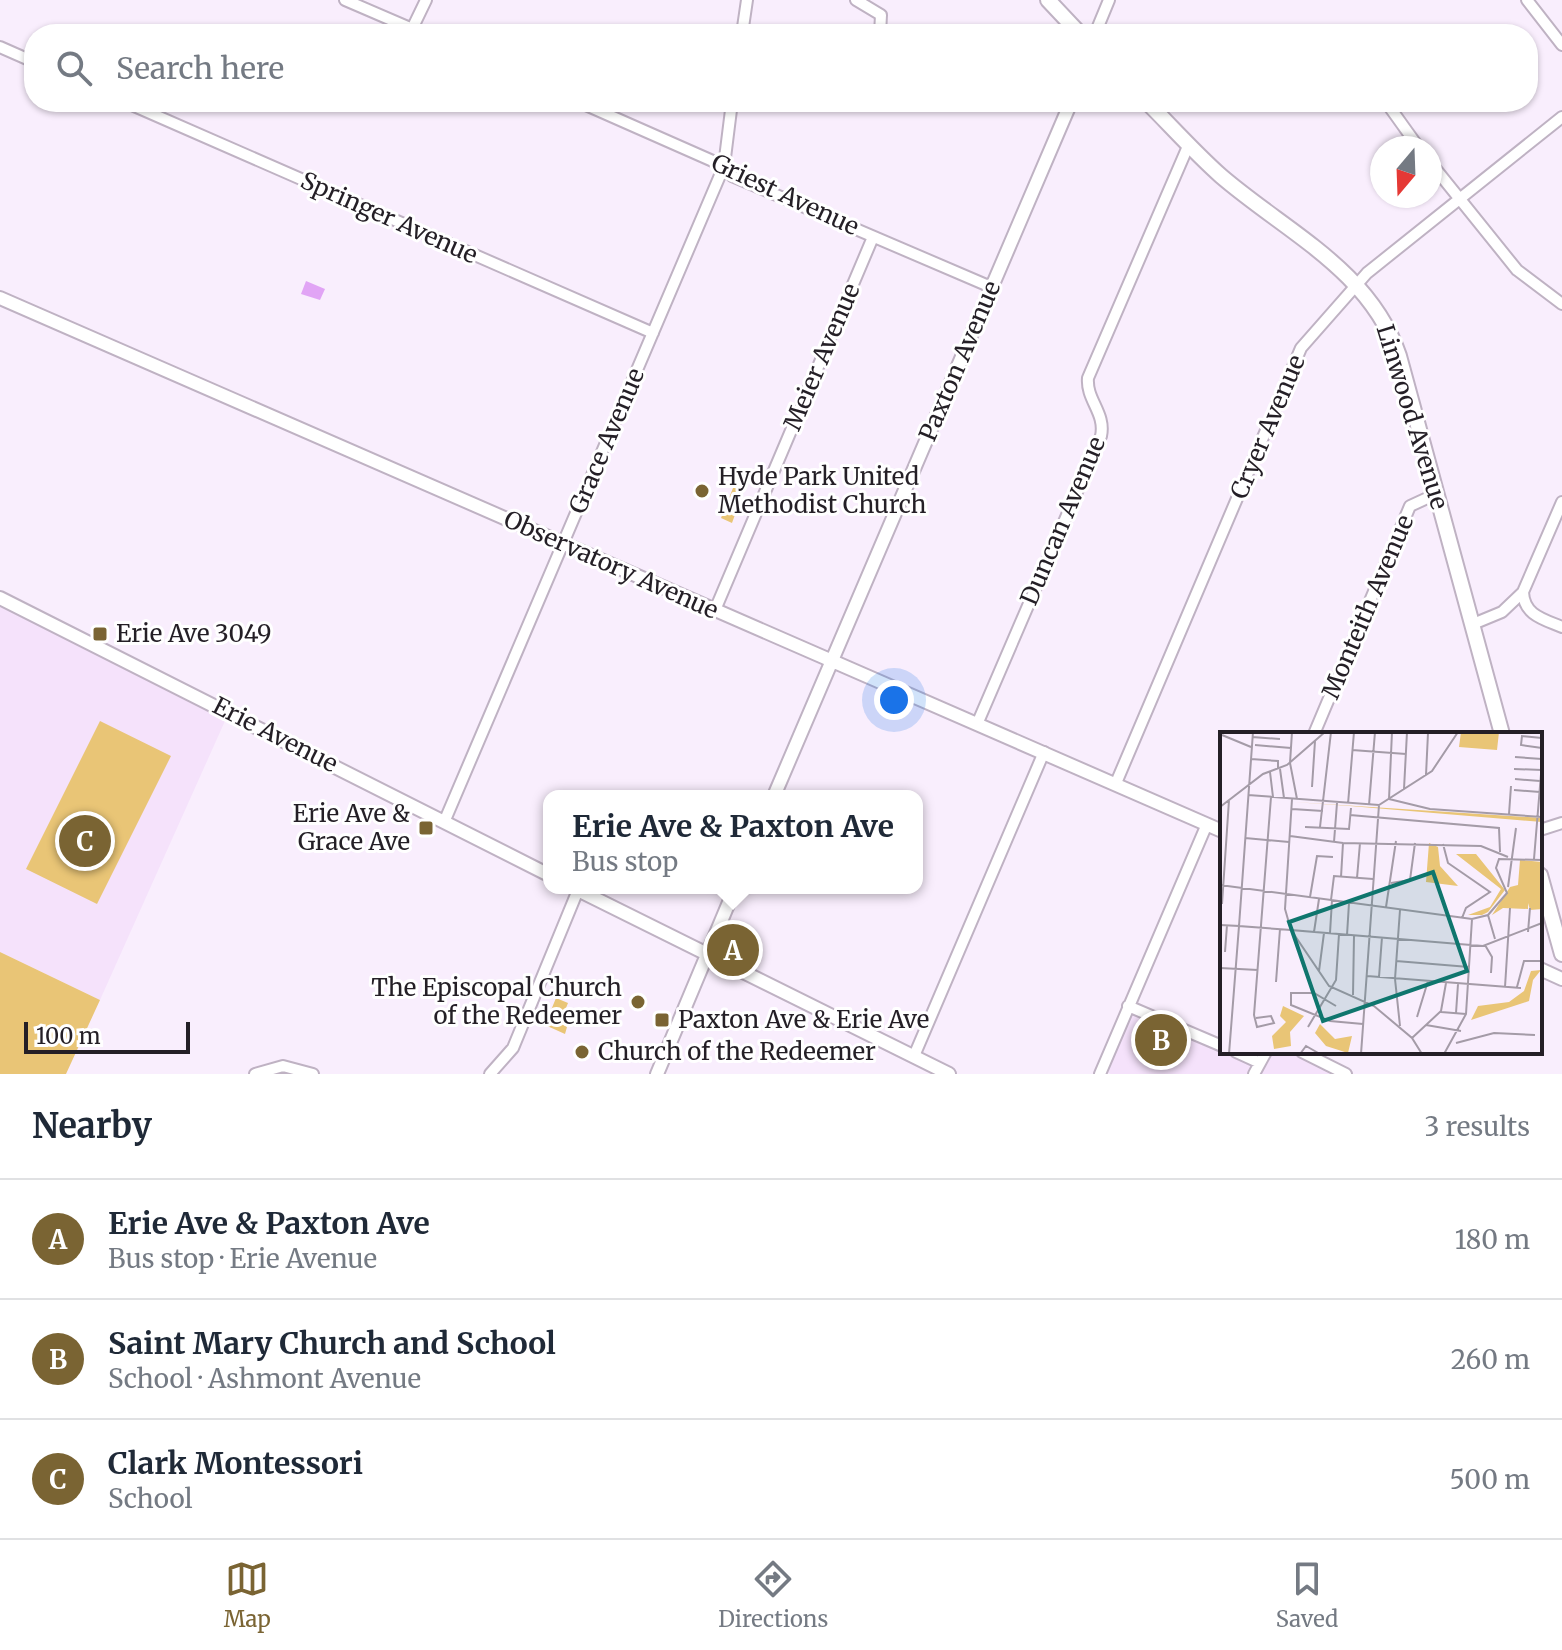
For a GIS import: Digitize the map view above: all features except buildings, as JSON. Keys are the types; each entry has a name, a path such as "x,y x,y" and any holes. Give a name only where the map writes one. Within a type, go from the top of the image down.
{"main road":[{"path":"1048,0 1071,24"},
{"name":"Linwood Avenue","path":"1157,112 1219,175 1358,284 1375,304 1393,338 1501,732"},
{"path":"1542,882 1562,954"}],"street":[{"path":"345,0 400,24"},
{"path":"414,24 426,0"},
{"path":"743,24 747,0"},
{"path":"856,0 881,15 881,24"},
{"path":"1099,24 1109,0"},
{"path":"1527,0 1562,45"},
{"path":"0,47 24,58"},
{"name":"Springer Avenue","path":"148,112 653,333"},
{"name":"Griest Avenue","path":"602,112 724,166 732,176 991,287"},
{"name":"Grace Avenue","path":"445,820 724,166 731,112"},
{"name":"Paxton Avenue","path":"777,790 1067,112"},
{"path":"1393,112 1410,136"},
{"name":"Cryer Avenue","path":"1116,783 1301,348 1358,284 1459,198 1562,117"},
{"name":"Duncan Avenue","path":"978,722 1101,436 1102,418 1089,393 1088,378 1189,144"},
{"path":"1442,177 1517,270 1562,304"},
{"name":"Meier Avenue","path":"715,610 873,237"},
{"name":"Observatory Avenue","path":"0,298 1220,830"},
{"name":"Monteith Avenue","path":"1315,732 1410,506 1436,494"},
{"path":"1473,624 1502,612 1523,592 1562,502"},
{"path":"1523,592 1524,604 1531,613"},
{"name":"Erie Avenue","path":"0,598 543,872"},
{"path":"1502,612 1531,613 1562,627"},
{"path":"914,1056 1044,752"},
{"path":"1542,829 1562,823"},
{"path":"1100,1074 1207,824"},
{"path":"490,1074 513,1048 574,894"},
{"path":"586,894 914,1056 927,1069 949,1074"},
{"path":"657,1074 732,894"},
{"path":"1542,970 1562,979"},
{"path":"1128,1006 1220,1045"},
{"path":"1240,1054 1260,1063"},
{"path":"1254,1074 1265,1054"},
{"path":"1306,1054 1346,1074"},
{"path":"255,1074 283,1066 313,1074"}],"shaded area":[{"path":"306,281 325,289 320,300 301,294"},
{"path":"735,483 745,487 732,523 721,518"},
{"path":"0,598 229,712 100,1000 0,952"},
{"path":"100,721 171,756 97,904 26,869"},
{"path":"0,952 100,1000 66,1074 0,1074"},
{"path":"556,998 568,1003 560,1023 567,1027 565,1034 545,1025"},
{"path":"1128,1006 1220,1045 1220,1054 1241,1054 1260,1062 1265,1054 1306,1054 1346,1074 1111,1074 1101,1070"}],"place":[{"name":"Hyde Park United Methodist Church","path":"702,491"},
{"name":"Erie Ave 3049","path":"100,634"},
{"name":"Erie Ave & Grace Ave","path":"426,828"},
{"name":"Clark Montessori","path":"85,841"},
{"name":"Erie Ave & Paxton Ave","path":"733,950"},
{"name":"The Episcopal Church of the Redeemer","path":"638,1002"},
{"name":"Paxton Ave & Erie Ave","path":"662,1020"},
{"name":"Saint Mary Church and School","path":"1161,1040"},
{"name":"Church of the Redeemer","path":"582,1052"}]}
